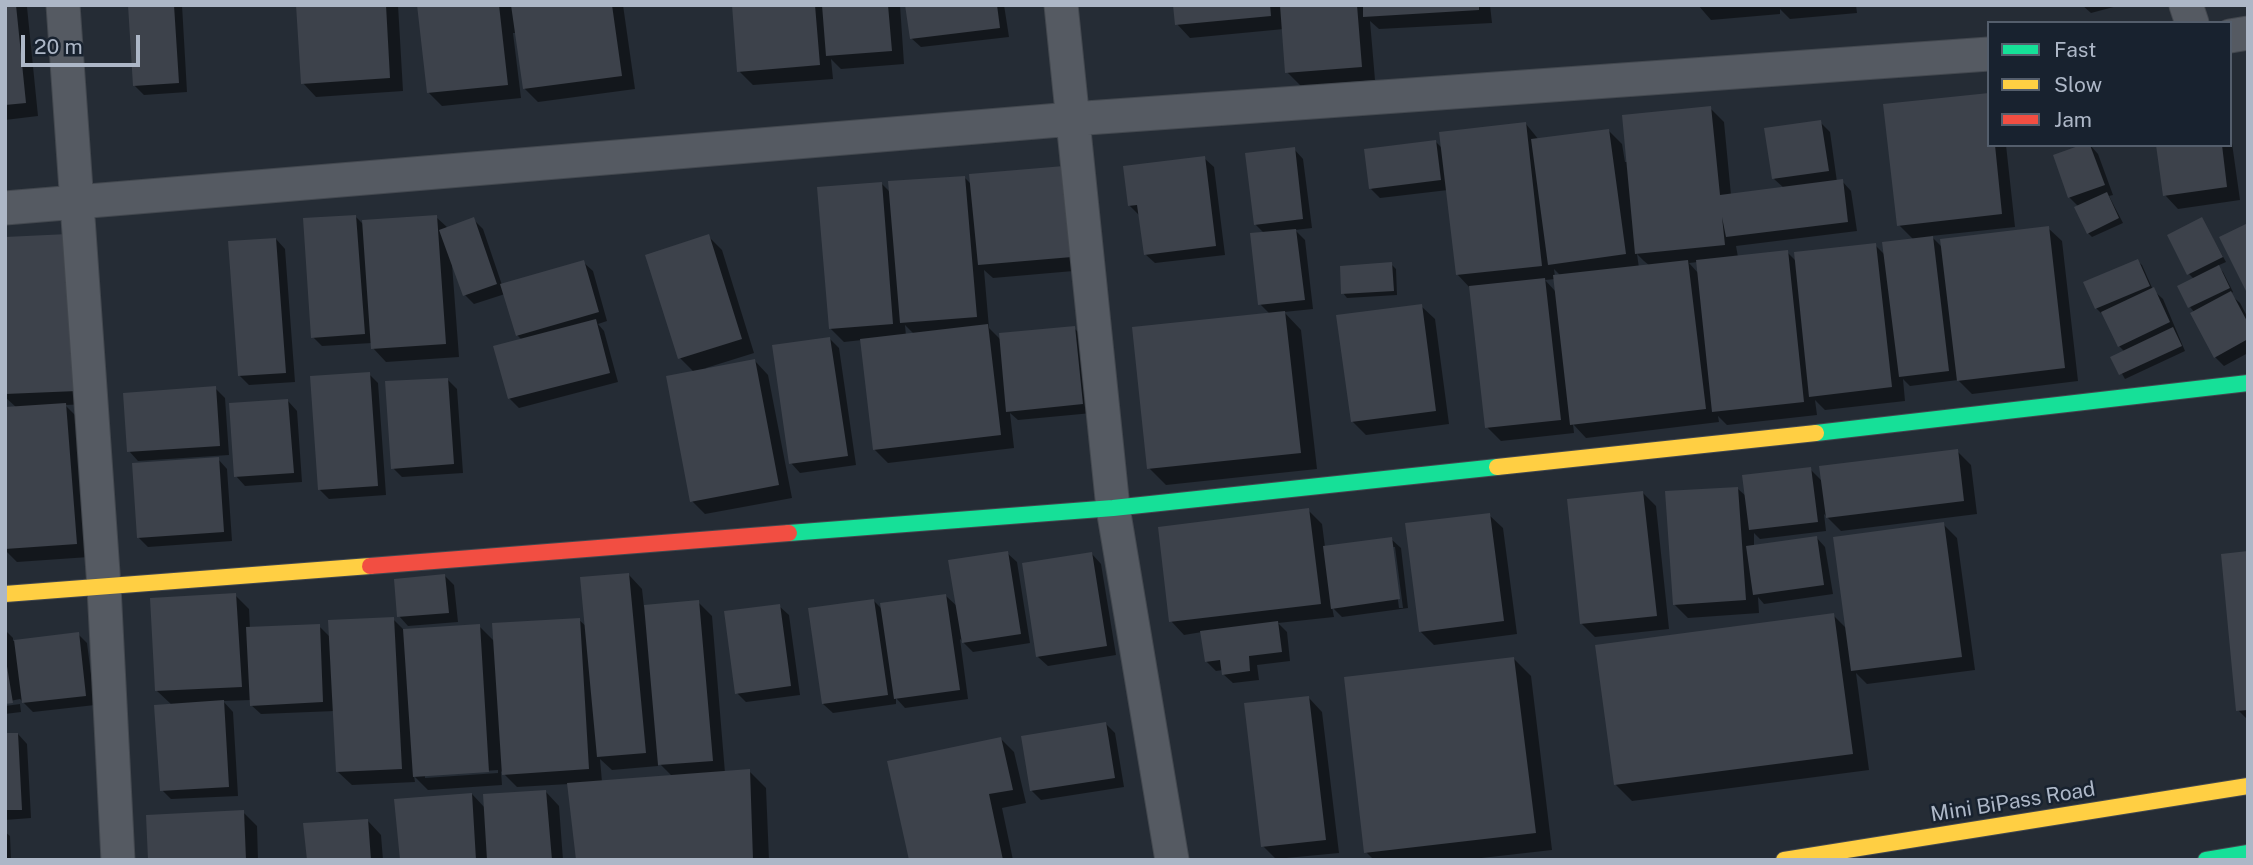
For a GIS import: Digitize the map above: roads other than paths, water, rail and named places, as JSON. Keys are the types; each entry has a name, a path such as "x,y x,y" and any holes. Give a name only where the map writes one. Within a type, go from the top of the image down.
{"street":[{"path":"63,5 104,587 118,860"},
{"path":"1061,5 1113,508 1172,860"},
{"path":"5,208 1072,119 1987,54"},
{"path":"5,594 1113,508 1834,432 2248,383"},
{"name":"Mini BiPass Road","path":"1784,860 2248,786"},
{"path":"2206,860 2248,853"}]}
